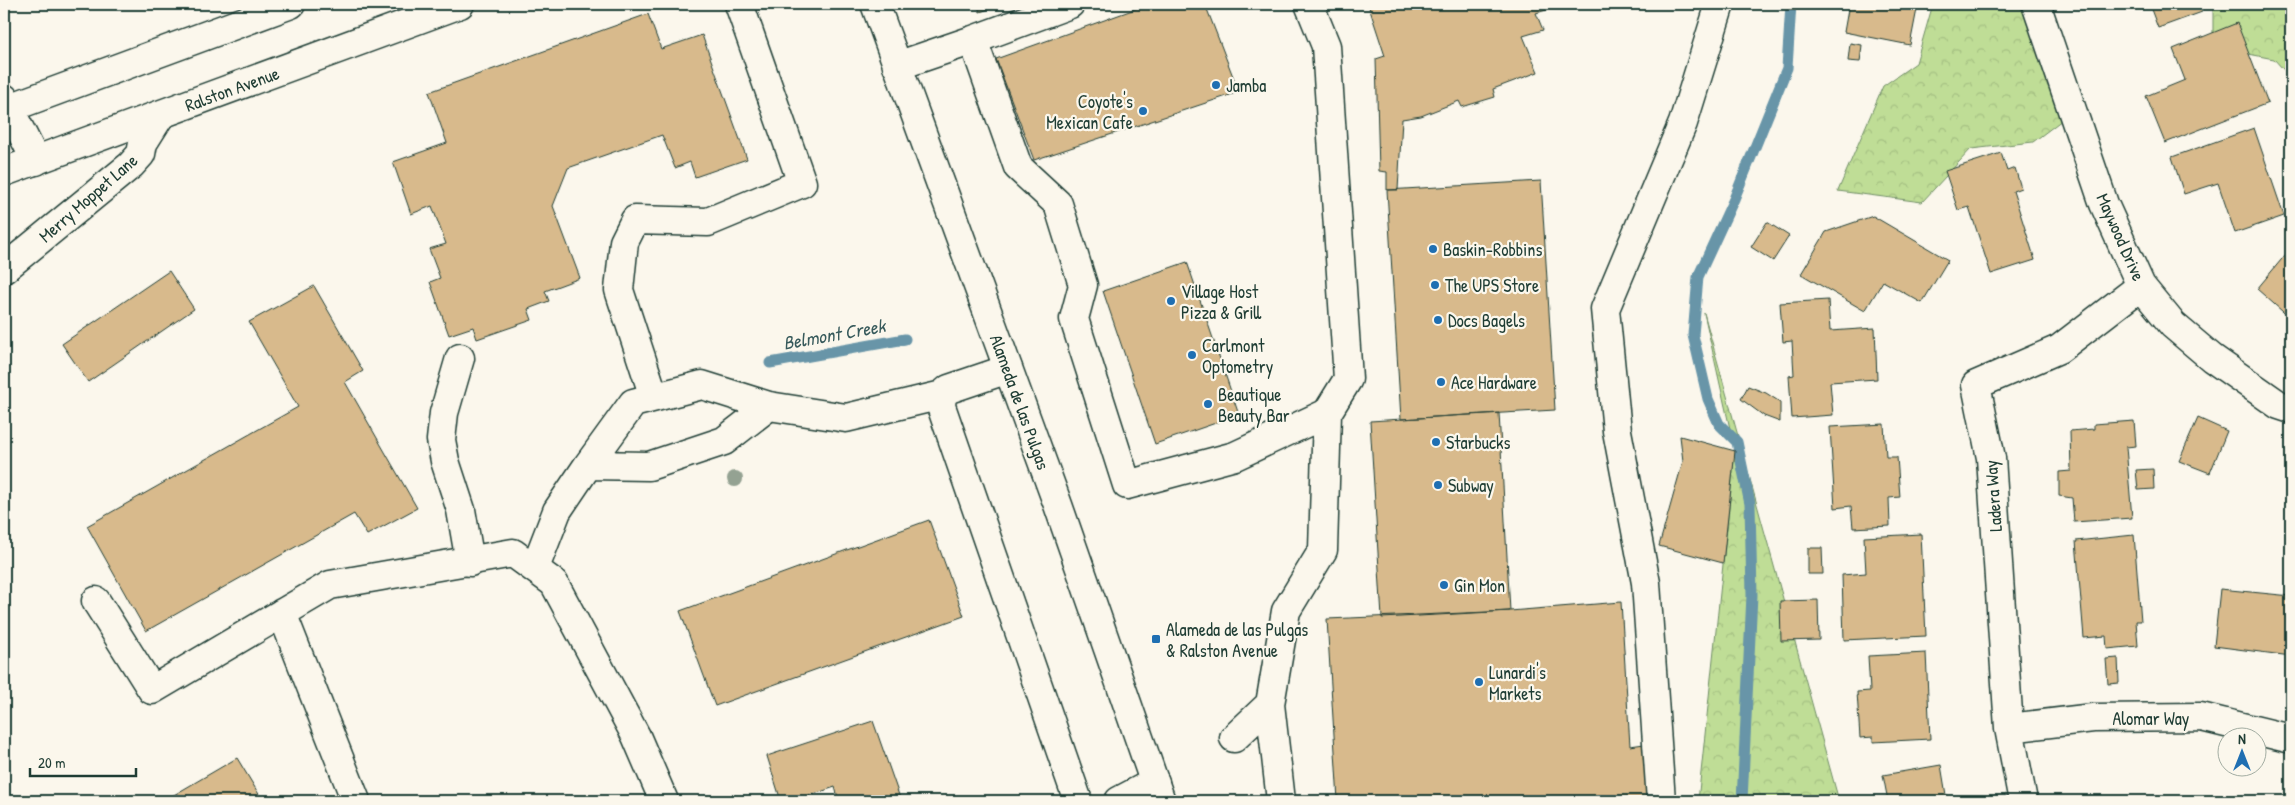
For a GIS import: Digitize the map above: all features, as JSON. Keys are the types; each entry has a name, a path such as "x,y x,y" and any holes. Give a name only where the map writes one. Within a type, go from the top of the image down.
{"street":[{"path":"36,161 6,105 291,4"},
{"name":"Ralston Avenue","path":"4,172 460,4"},
{"path":"654,398 618,290 624,242 636,220 708,222 802,182 739,4"},
{"name":"Alameda de las Pulgas","path":"875,4 1008,369 1158,792"},
{"path":"897,66 1070,4"},
{"path":"1281,801 1270,704 1286,611 1323,550 1326,413 1348,378 1326,46 1309,4"},
{"path":"1661,801 1646,583 1617,431 1605,309 1683,123 1720,4"},
{"name":"Maywood Drive","path":"2036,4 2104,204 2141,286 2173,325 2212,358 2279,405 2291,409"},
{"path":"973,40 1018,167 1058,204 1083,285 1074,319 1127,485 1234,456 1326,413"},
{"name":"Merry Moppet Lane","path":"4,270 131,165 141,154 143,144 160,116"},
{"name":"Ladera Way","path":"2023,801 2008,728 1991,458 1976,385 2060,349 2141,286"},
{"path":"460,358 444,413 441,440 445,462 462,510 470,562"},
{"path":"534,568 557,511 633,403 702,385 769,406 846,418 942,395 949,389 1008,369"},
{"path":"942,395 941,406 1078,801"},
{"path":"588,465 649,466 724,441 769,406"},
{"path":"96,601 152,690 330,585 513,553 554,583 636,736 664,801"},
{"path":"282,613 356,801"},
{"path":"1234,738 1270,704"},
{"name":"Alomar Way","path":"2008,728 2093,718 2201,717 2291,739"},
{"path":"1119,801 1158,792"}],"green space":[{"path":"1933,4 2021,4 2062,120 2033,142 1971,149 1922,202 1838,191 1883,86 1916,63"},
{"path":"2213,4 2291,4 2291,78 2274,59 2213,47"},
{"path":"1704,313 1839,801 1698,801 1735,451"}],"building":[{"path":"977,4 1004,4 980,12"},
{"path":"1149,4 1205,4 1239,92 1034,160 996,59"},
{"path":"1368,4 1556,4 1557,7 1536,13 1543,30 1523,36 1538,72 1493,89 1495,97 1462,107 1459,101 1421,116 1402,119 1398,190 1387,190 1387,172 1379,171 1376,59 1385,56"},
{"path":"1849,4 1918,4 1910,45 1844,32"},
{"path":"2149,4 2199,4 2202,12 2158,28"},
{"path":"648,14 661,49 702,35 747,159 695,177 690,162 675,168 662,135 568,168 553,206 580,278 545,291 549,301 528,309 532,320 477,339 473,327 449,335 430,282 440,278 429,249 446,244 432,206 411,214 393,162 447,143 429,92"},
{"path":"2237,23 2268,103 2165,143 2146,96 2185,80 2173,49"},
{"path":"1850,43 1862,45 1860,62 1848,61"},
{"path":"2254,128 2284,216 2235,233 2218,183 2184,194 2172,157"},
{"path":"2001,153 2007,171 2015,168 2021,188 2013,191 2035,260 1991,274 1969,207 1958,210 1945,171"},
{"path":"1541,181 1555,410 1401,419 1387,190"},
{"path":"1873,216 1948,260 1922,303 1883,281 1865,311 1801,274 1826,232"},
{"path":"1767,222 1789,236 1773,261 1751,247"},
{"path":"2291,248 2291,319 2257,289"},
{"path":"1187,262 1239,415 1155,444 1103,291"},
{"path":"169,271 194,309 88,382 62,344"},
{"path":"314,286 363,371 345,382 417,508 367,535 354,514 146,631 87,526 298,407 249,322"},
{"path":"1828,300 1830,331 1875,328 1877,379 1830,382 1833,415 1792,418 1789,376 1794,375 1792,341 1783,342 1780,303"},
{"path":"1748,386 1766,393 1780,402 1780,422 1764,416 1741,399"},
{"path":"1499,413 1510,611 1382,618 1370,421"},
{"path":"2198,418 2227,431 2210,473 2179,461"},
{"path":"2134,421 2136,446 2126,447 2132,518 2074,522 2072,498 2059,496 2059,472 2071,471 2070,431 2094,429 2094,424"},
{"path":"1884,424 1886,457 1897,457 1900,497 1889,498 1890,526 1853,528 1851,506 1835,508 1830,427"},
{"path":"1680,436 1735,451 1723,563 1659,546 1683,461"},
{"path":"2153,469 2154,489 2138,490 2136,470"},
{"path":"929,520 964,616 715,706 680,611"},
{"path":"1921,534 1926,636 1844,640 1842,575 1866,573 1864,537"},
{"path":"2134,535 2141,621 2136,621 2138,646 2107,649 2106,636 2084,638 2076,541"},
{"path":"1808,548 1822,548 1823,574 1808,574"},
{"path":"2220,589 2291,596 2291,656 2214,646"},
{"path":"1818,600 1819,640 1781,641 1780,601"},
{"name":"Lunardi's Markets","path":"1621,602 1630,746 1644,744 1648,801 1338,801 1327,619 1510,611"},
{"path":"1926,653 1930,739 1873,742 1873,737 1860,738 1857,692 1870,691 1868,656"},
{"path":"2118,658 2119,683 2108,684 2106,659"},
{"path":"873,721 901,801 839,801 835,787 793,801 781,801 767,756"},
{"path":"237,758 263,801 168,801 167,799"},
{"path":"1941,765 1947,801 1888,801 1883,775"}],"waterway":[{"path":"1742,801 1752,595 1750,504 1737,442 1719,424 1708,399 1693,335 1698,277 1734,199 1787,68 1791,4"},
{"name":"Belmont Creek","path":"770,363 905,339"}],"place":[{"name":"Jamba","path":"1216,85"},
{"name":"Coyote's Mexican Cafe","path":"1143,111"},
{"name":"Baskin-Robbins","path":"1433,249"},
{"name":"The UPS Store","path":"1435,285"},
{"name":"Village Host Pizza & Grill","path":"1171,301"},
{"name":"Docs Bagels","path":"1438,320"},
{"name":"Carlmont Optometry","path":"1192,355"},
{"name":"Ace Hardware","path":"1441,382"},
{"name":"Beautique Beauty Bar","path":"1208,404"},
{"name":"Starbucks","path":"1436,442"},
{"name":"Subway","path":"1438,485"},
{"name":"Gin Mon","path":"1444,585"},
{"name":"Alameda de las Pulgas & Ralston Avenue","path":"1156,639"},
{"name":"Lunardi's Markets","path":"1479,682"}]}
